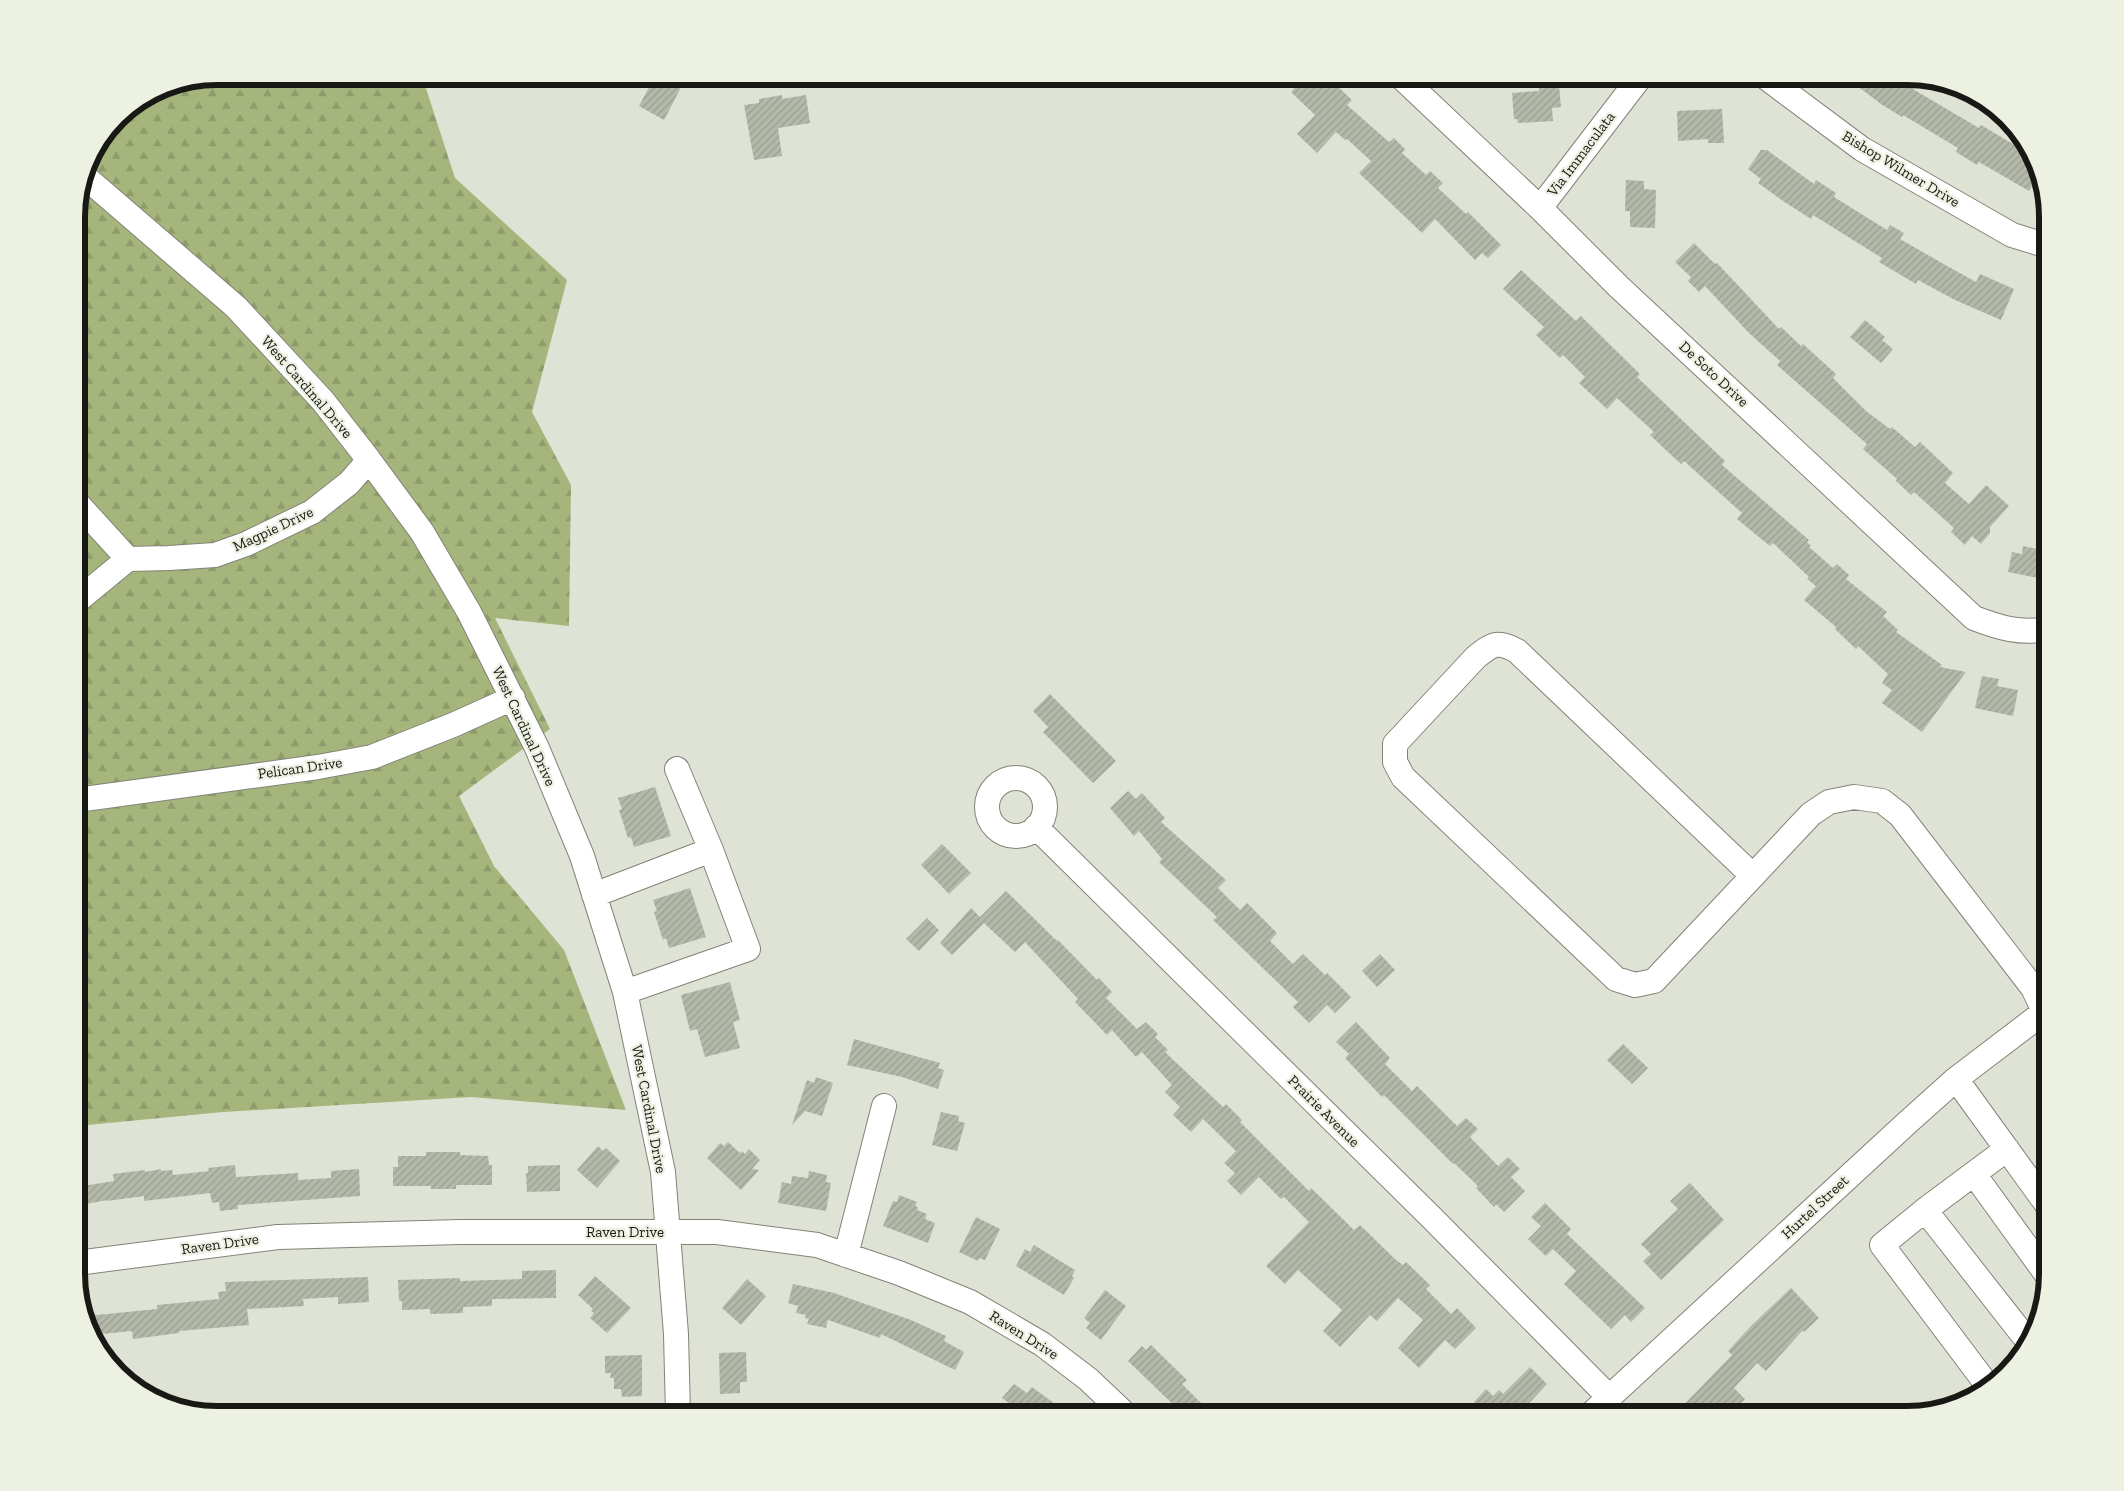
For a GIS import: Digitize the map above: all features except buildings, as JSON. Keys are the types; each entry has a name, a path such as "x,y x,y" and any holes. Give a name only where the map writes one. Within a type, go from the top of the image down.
{"street":[{"name":"De Soto Drive","path":"1410,85 1620,286 1974,618 1999,628 2029,632 2039,630"},
{"name":"Via Immaculata","path":"1540,208 1634,85"},
{"name":"Bishop Wilmer Drive","path":"1776,85 1862,149 2012,235 2039,243"},
{"name":"West Cardinal Drive","path":"90,182 236,307 323,402 369,460 427,540 469,612 537,748 582,856 625,992 663,1172 676,1334 678,1406"},
{"name":"Magpie Drive","path":"128,559 215,555 246,544 312,512 349,483 369,460"},
{"path":"85,513 128,559 85,594"},
{"path":"1753,876 1517,651 1505,644 1491,645 1476,657 1396,744 1395,762 1403,777 1616,979 1635,986 1654,981 1753,876 1811,814 1829,802 1854,798 1882,801 1900,815 2039,998"},
{"name":"Pelican Drive","path":"85,799 318,767 372,757 453,725 513,698"},
{"path":"625,992 748,949 711,850 677,769"},
{"name":"Prairie Avenue","path":"1036,828 1432,1218 1609,1397"},
{"path":"594,895 711,850"},
{"name":"Hurtel Street","path":"1600,1406 1956,1080 2039,1015"},
{"path":"1956,1080 2039,1193"},
{"path":"846,1255 884,1106"},
{"path":"1984,1381 1882,1246 1925,1210 2007,1149"},
{"path":"1974,1174 2039,1263"},
{"path":"1925,1210 2024,1335"},
{"name":"Raven Drive","path":"85,1263 278,1237 460,1232 726,1233 817,1245 899,1273 978,1307 1042,1344 1088,1379 1116,1406"}],"green space":[{"path":"208,85 425,85 455,178 567,280 532,412 571,485 569,626 495,618 550,729 459,796 494,866 564,950 626,1110 471,1097 223,1112 85,1125 86,200 95,167 112,137 137,112 175,92"}]}
